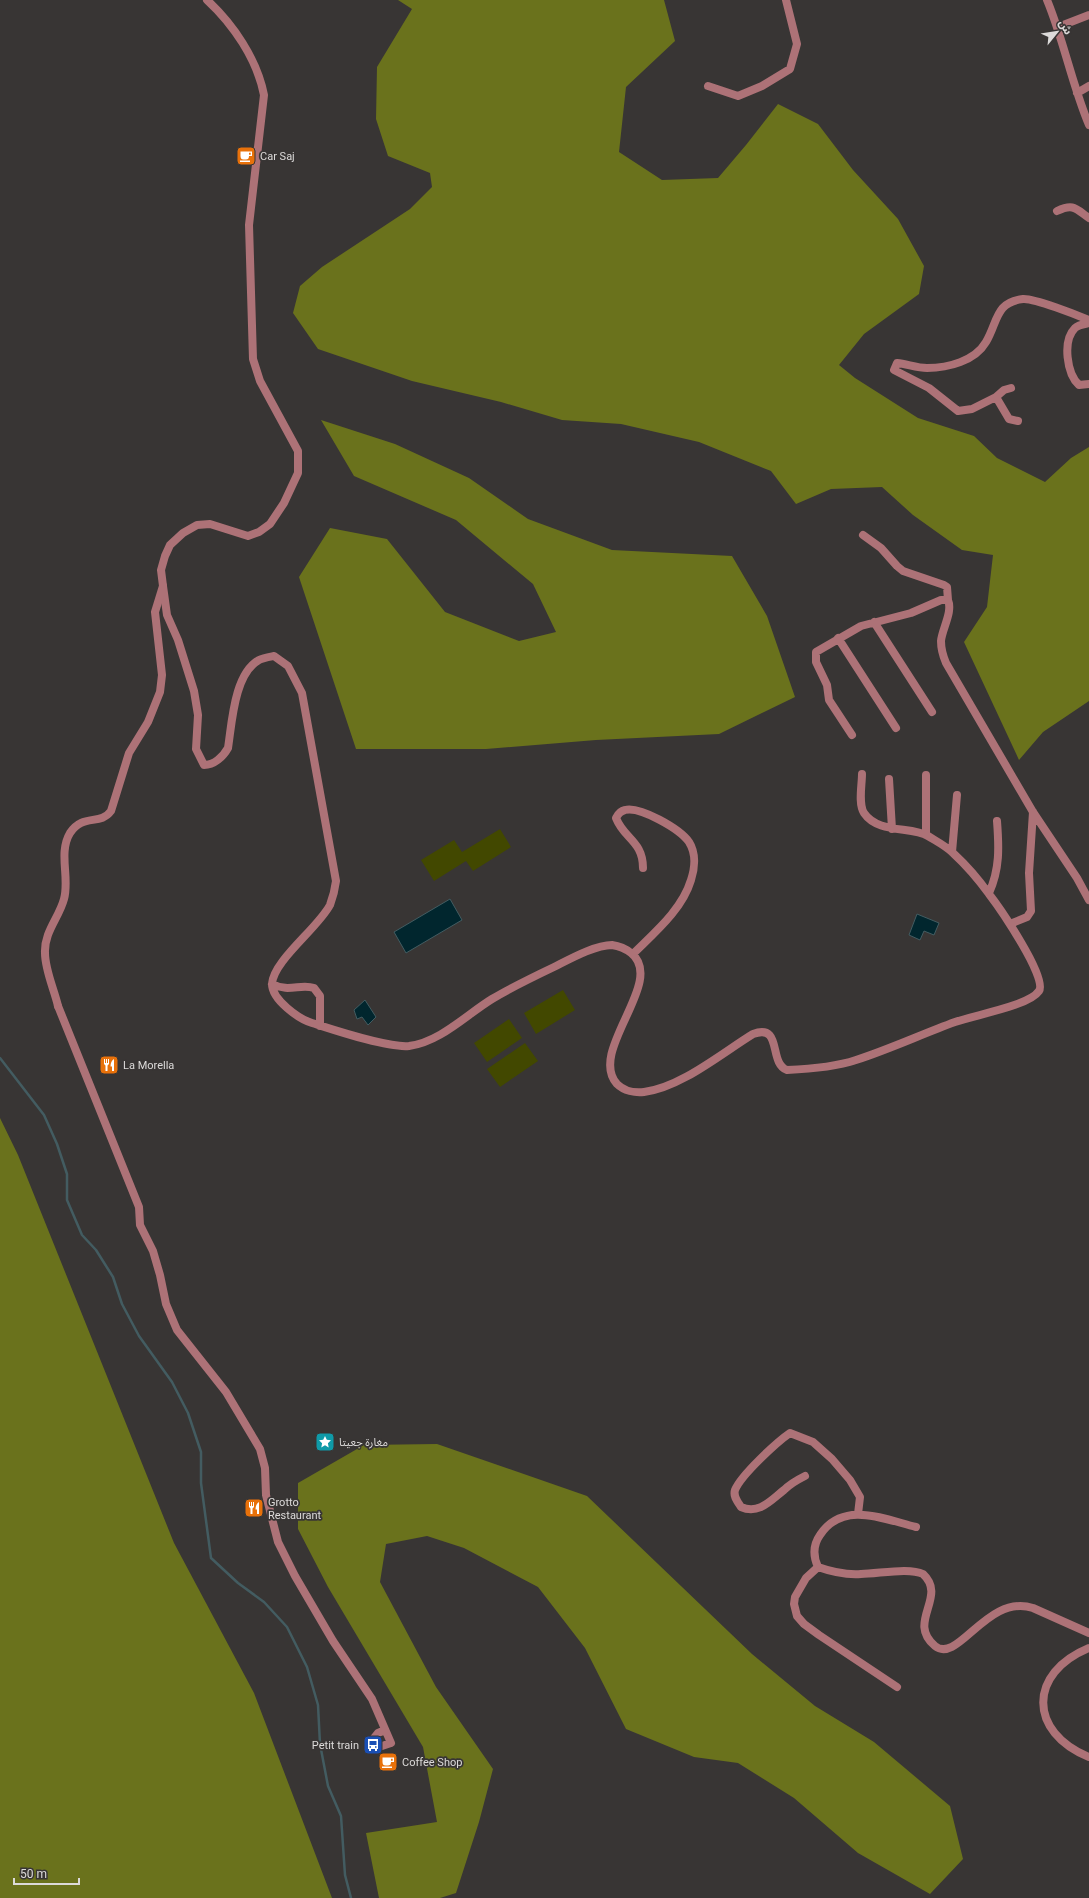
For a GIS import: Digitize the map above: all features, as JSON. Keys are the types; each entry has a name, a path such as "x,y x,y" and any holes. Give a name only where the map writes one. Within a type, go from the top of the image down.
{"street":[{"path":"206,0 223,17 242,42 262,86 263,107 249,225 253,359 260,381 298,451 298,473 292,489 281,508 270,524 259,532 248,536 241,535 210,524 198,525 183,533 170,545 165,556 162,570 163,586 167,615 178,640 194,691 198,715 196,749 204,765 208,765 224,755 228,748 237,693 247,670 259,660 274,656 288,666 302,693 336,881 330,906 276,970 272,984 276,994 289,1010 303,1020 320,1026 390,1045 408,1046 423,1042 442,1033 515,986 572,958 602,947 614,945 633,954 638,961 640,979 612,1053 610,1067 611,1074 620,1087 638,1093 660,1089 677,1082 759,1032 766,1032 772,1038 780,1066 784,1069 814,1068 855,1060 952,1023 1020,1004 1030,999 1039,991 1041,982 1036,969 1010,924 989,893 952,852 926,834 892,829 876,823 864,814 862,808 862,774"},
{"path":"708,86 738,96 762,86 790,69 797,44 786,0"},
{"path":"1047,0 1058,27 1077,93 1089,125"},
{"path":"1058,27 1089,15"},
{"path":"1077,93 1089,86"},
{"path":"1057,211 1070,206 1077,208 1089,218"},
{"path":"1011,388 1004,390 996,397 972,409 958,411 929,388 894,370 897,363 926,368 956,364 968,359 986,343 1000,309 1009,302 1024,298 1064,310 1089,322"},
{"path":"1089,322 1076,326 1071,332 1066,350 1074,381 1079,385 1089,384"},
{"path":"996,397 1009,420 1018,421"},
{"path":"863,535 881,548 896,566 903,571 946,587 949,607 941,640 944,658 1033,812 1077,878 1089,900"},
{"path":"163,586 156,612 162,675 160,692 148,722 129,753 111,811 104,818 83,821 78,824 70,833 65,845 67,878 64,900 49,931 45,945 47,966 58,1006 139,1207 140,1225 153,1251 166,1304 172,1319 177,1330 226,1392 260,1449 265,1468 266,1495 278,1542 295,1576 333,1641 372,1699 385,1730"},
{"path":"852,735 829,700 828,685 815,657 816,652 861,626 911,613 941,600 948,600"},
{"path":"874,622 932,712"},
{"path":"838,638 896,728"},
{"path":"926,775 926,834"},
{"path":"889,779 892,829"},
{"path":"952,852 957,795"},
{"path":"633,954 666,921 680,903 691,881 694,862 693,850 683,836 655,818 644,813 625,810 619,812 616,818 619,825 638,847 642,854 643,868"},
{"path":"1010,924 1027,916 1031,911 1029,873 1033,812"},
{"path":"989,893 994,882 998,866 997,821"},
{"path":"272,984 289,989 304,987 314,988 320,996 320,1026"},
{"path":"805,1476 793,1482 765,1506 754,1510 741,1507 735,1498 735,1490 745,1474 776,1443 790,1433 813,1442 832,1459 850,1480 860,1497 858,1514"},
{"path":"818,1567 814,1552 818,1537 823,1530 840,1517 858,1514 916,1528"},
{"path":"818,1567 834,1572 850,1574 912,1572 923,1574 931,1584 932,1590 924,1621 924,1631 928,1638 940,1649 947,1650 956,1646 976,1626 994,1613 1013,1605 1025,1605 1089,1632"},
{"path":"818,1567 806,1578 795,1596 794,1604 797,1616 809,1628 897,1687"},
{"path":"1089,1648 1072,1656 1059,1666 1045,1691 1042,1704 1046,1720 1055,1734 1071,1747 1089,1757"}],"green space":[{"path":"398,0 664,0 675,41 626,87 619,152 662,180 718,178 778,104 818,124 853,170 898,219 924,266 919,294 864,334 839,365 855,378 918,418 974,436 997,458 1045,482 1071,458 1089,447 1089,701 1043,732 1019,760 964,642 987,607 993,555 962,550 913,515 882,487 831,489 796,504 771,471 699,442 621,424 562,420 501,402 412,381 318,349 293,313 300,286 322,267 410,209 432,187 430,173 388,156 376,119 377,67 412,9"},
{"path":"321,420 395,444 469,478 528,519 612,550 732,556 767,616 795,697 719,734 596,740 486,749 356,749 299,577 330,528 387,539 445,612 519,641 556,632 533,584 456,520 354,476"},
{"path":"500,829 511,847 473,871 466,861 434,881 421,860 454,840 462,852"},
{"path":"563,990 575,1010 536,1034 524,1013"},
{"path":"509,1019 522,1038 487,1062 474,1043"},
{"path":"525,1043 538,1061 500,1087 487,1069"},
{"path":"0,1118 18,1155 174,1543 254,1693 332,1898 0,1898"},
{"path":"437,1444 587,1496 752,1654 815,1706 874,1742 950,1806 963,1859 930,1894 858,1853 794,1798 738,1763 694,1757 626,1729 585,1648 538,1587 464,1548 427,1536 386,1544 380,1582 436,1687 493,1769 479,1822 456,1893 440,1898 379,1898 366,1833 437,1822 423,1747 328,1587 298,1529 298,1483 364,1445"}],"water":[{"path":"450,899 462,920 406,953 394,932"},
{"path":"917,914 939,923 934,935 924,931 920,940 909,935"},
{"path":"365,1000 376,1017 368,1025 362,1017 357,1019 354,1010"}],"waterway":[{"path":"0,1058 44,1115 57,1144 67,1174 67,1200 82,1235 96,1250 113,1277 122,1304 139,1336 172,1382 188,1413 201,1452 201,1483 211,1558 238,1583 264,1602 287,1627 307,1667 318,1705 320,1744 328,1786 341,1816 345,1875 351,1898"}],"place":[{"name":"Car Saj","path":"246,156"},
{"name":"La Morella","path":"109,1065"},
{"name":"مغارة جعيتا","path":"325,1442"},
{"name":"Grotto Restaurant","path":"254,1508"},
{"name":"Petit train","path":"373,1745"},
{"name":"Coffee Shop","path":"388,1762"}]}
